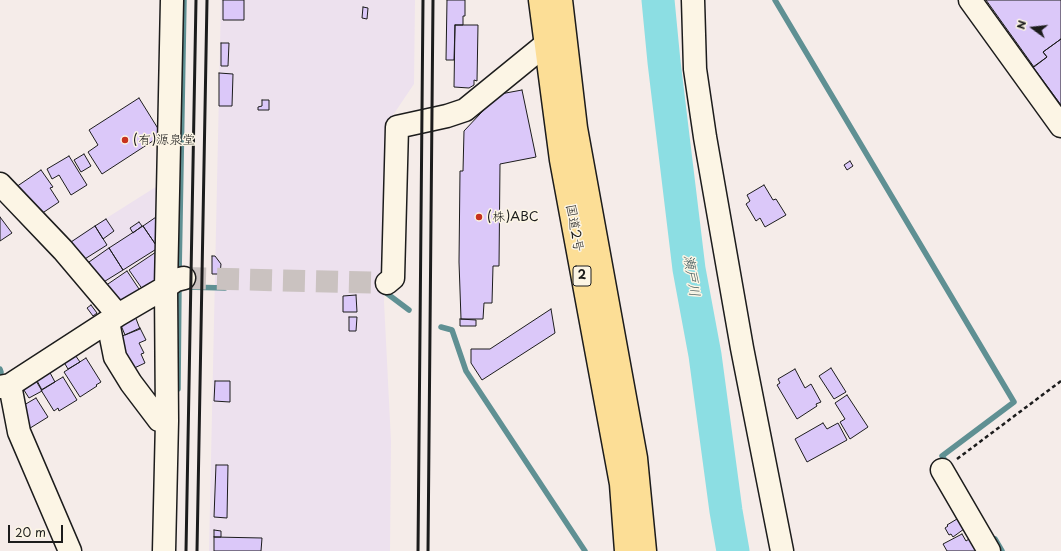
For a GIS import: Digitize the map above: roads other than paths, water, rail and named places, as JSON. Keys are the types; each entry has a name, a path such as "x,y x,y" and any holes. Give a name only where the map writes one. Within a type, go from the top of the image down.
{"highway":[{"name":"国道2号","path":"540,0 561,160 621,484 626,551"},
{"name":"国道2号","path":"562,0 576,128 636,458 645,551"}],"street":[{"path":"164,551 167,421 175,282 172,0"},
{"path":"693,0 695,68 705,137 742,348 782,551"},
{"path":"970,0 1061,126"},
{"path":"387,283 393,278 397,126 447,116 465,110 546,44"},
{"path":"0,184 63,250 113,318 115,357 131,383 159,420 167,421"},
{"path":"70,551 19,432 5,386 113,318 175,282"},
{"path":"947,466 989,551"}],"waterway":[{"path":"179,275 184,0"},
{"name":"瀬戸川","path":"658,0 689,269 705,355 726,511 733,551"},
{"path":"775,0 1014,402 942,456 949,466"},
{"path":"178,389 179,285"},
{"path":"183,288 225,288"},
{"path":"381,289 409,310"},
{"path":"441,327 452,330 466,371 585,551"},
{"path":"995,539 1002,551"}],"tunnel":[{"path":"184,278 387,283"}],"railway":[{"path":"186,551 196,0"},
{"path":"197,551 207,0"},
{"path":"418,551 423,0"},
{"path":"428,551 433,0"}],"place":[{"name":"(有)源泉堂","path":"125,140"},
{"name":"(株)ABC","path":"479,217"}]}
